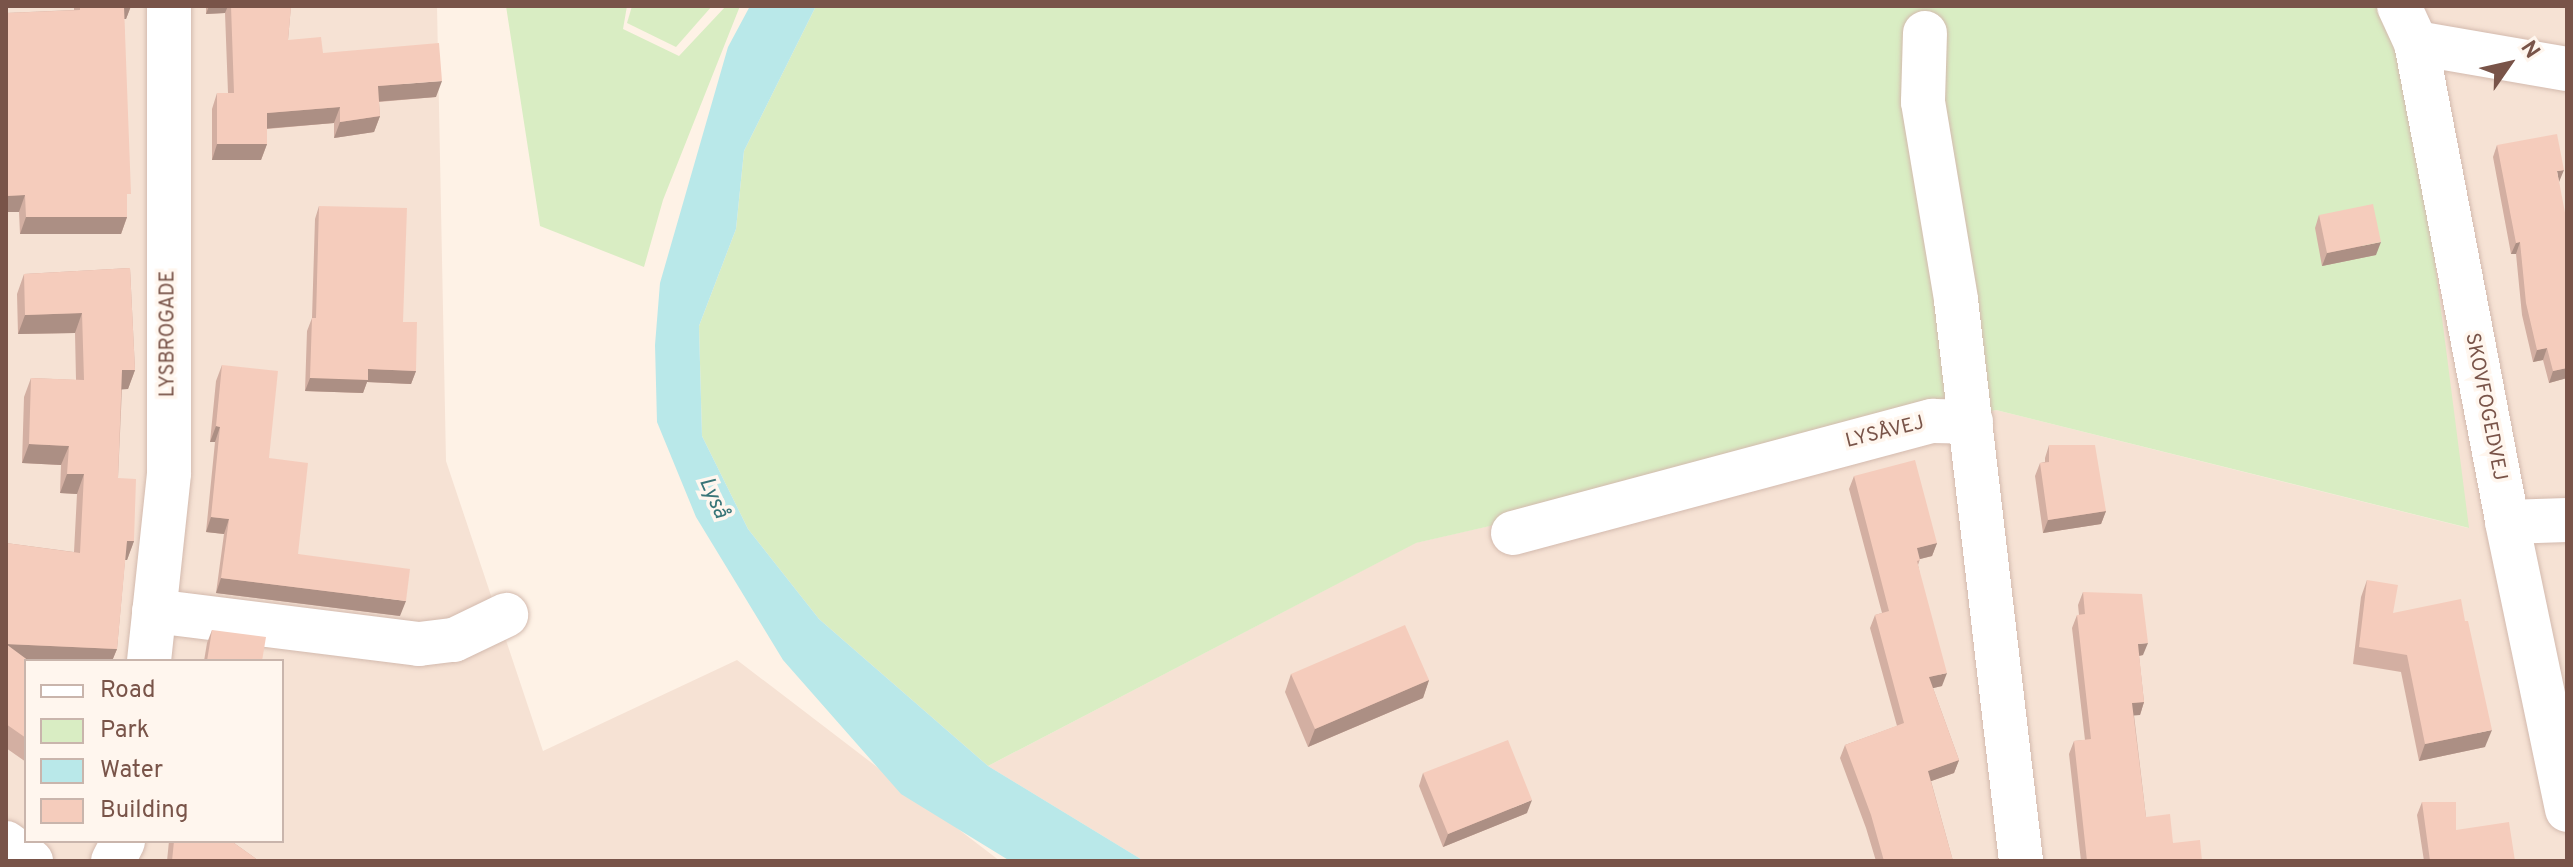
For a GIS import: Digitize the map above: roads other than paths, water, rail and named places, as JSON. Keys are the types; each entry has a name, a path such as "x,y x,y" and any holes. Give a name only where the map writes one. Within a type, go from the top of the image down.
{"street":[{"name":"LYSBROGADE","path":"149,659 169,473 169,6"},
{"path":"2407,24 2567,69"},
{"name":"SKOVFOGEDVEJ","path":"2407,24 2567,810"},
{"path":"1925,33 1923,102 1956,300 2021,861"},
{"name":"LYSÅVEJ","path":"1513,533 1932,421 1971,422"},
{"path":"2507,522 2567,520"},
{"path":"154,611 419,644 454,640 506,615"},
{"path":"6,843 31,861"},
{"path":"113,861 122,843"}],"water":[{"name":"Lyså","path":"750,6 816,6 744,151 736,229 699,326 702,436 748,529 819,619 988,766 1144,861 1010,861 901,794 783,660 696,517 657,422 655,345 660,283 728,47"}]}
